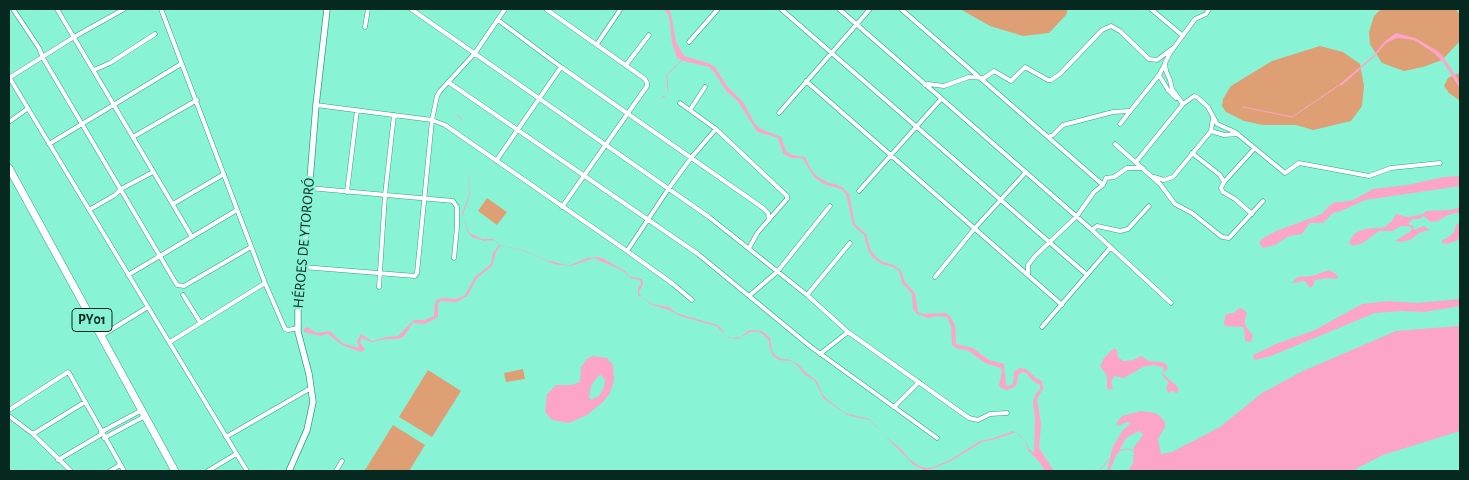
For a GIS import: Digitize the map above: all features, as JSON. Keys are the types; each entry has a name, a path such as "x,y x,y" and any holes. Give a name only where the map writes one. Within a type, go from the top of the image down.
{"highway":[{"name":"PY01","path":"9,168 175,471"}],"main road":[{"name":"HÉROES DE YTORORÓ","path":"289,471 311,418 313,402 310,374 298,330 298,311 308,188 327,9"}],"street":[{"path":"13,9 39,48 43,58 177,286 184,286 251,247"},
{"path":"56,9 192,237"},
{"path":"124,9 74,37 9,78 247,471"},
{"path":"161,9 265,283 286,329 298,330"},
{"path":"365,28 368,9"},
{"path":"411,9 669,188 749,248 807,295 848,332 972,420 980,419 990,414 1007,413"},
{"path":"303,267 415,276 432,120 438,96 448,82 475,53 505,9"},
{"path":"546,9 626,65 645,79 647,83 647,86 562,207"},
{"path":"689,42 718,9"},
{"path":"781,9 1086,274"},
{"path":"839,9 941,100 1077,216 1171,303"},
{"path":"779,113 870,9"},
{"path":"901,9 1103,185"},
{"path":"1151,9 1183,36"},
{"path":"1120,124 1159,75 1173,48 1195,19 1206,14 1210,9"},
{"path":"597,44 620,10"},
{"path":"498,20 561,67 767,212 769,220"},
{"path":"925,85 944,86 969,78 982,79 994,71 1010,80 1025,67 1043,78 1051,80 1060,74 1102,30 1111,26 1120,30 1149,60 1156,60 1173,48"},
{"path":"94,70 110,63 156,34"},
{"path":"626,65 650,35"},
{"path":"824,46 828,56"},
{"path":"1166,63 1166,71 1172,89 1183,104"},
{"path":"49,144 181,64"},
{"path":"496,161 561,67"},
{"path":"1159,75 1168,90 1183,104"},
{"path":"806,81 1062,305"},
{"path":"448,82 698,254 820,354 937,438"},
{"path":"690,110 705,87"},
{"path":"1136,162 1182,108 1183,104 1191,97 1197,97 1208,107 1218,124 1238,134 1285,173 1299,163 1369,176 1391,168 1440,162"},
{"path":"132,137 197,100"},
{"path":"859,191 941,100"},
{"path":"680,103 716,129 787,196 787,199 749,248"},
{"path":"316,105 432,120 445,125 627,251 692,300"},
{"path":"9,122 28,109"},
{"path":"347,192 357,110"},
{"path":"1048,137 1053,136 1063,125 1113,112 1129,111"},
{"path":"379,287 385,194 394,115"},
{"path":"1150,175 1169,180 1173,177 1211,131 1213,116"},
{"path":"627,251 669,188 716,129"},
{"path":"1211,131 1224,135 1238,134"},
{"path":"1115,144 1160,184 1175,204 1192,213 1222,237 1229,238 1263,201"},
{"path":"1252,214 1235,199 1222,191 1221,188 1224,182 1254,149"},
{"path":"1192,153 1220,175 1224,182"},
{"path":"1094,177 1114,177 1127,168 1143,168"},
{"path":"89,210 115,195 121,189 153,172"},
{"path":"934,278 975,228 1026,172"},
{"path":"173,204 224,174"},
{"path":"1028,274 1028,265 1077,216 1094,192 1103,185 1106,178"},
{"path":"308,188 453,201 457,207 454,258"},
{"path":"749,296 777,272 830,206"},
{"path":"1092,230 1097,226 1120,231 1128,229 1149,206"},
{"path":"128,275 237,210"},
{"path":"807,295 850,243"},
{"path":"1042,327 1111,247"},
{"path":"1017,265 1028,265"},
{"path":"170,342 265,283"},
{"path":"183,295 200,322"},
{"path":"101,336 148,307"},
{"path":"820,354 848,332"},
{"path":"9,410 68,372 71,374 101,433 124,471"},
{"path":"894,407 919,382"},
{"path":"226,437 312,388"},
{"path":"33,434 85,402"},
{"path":"58,460 101,433 143,413"},
{"path":"104,438 143,413"},
{"path":"9,416 33,434 71,471"},
{"path":"208,471 236,454"},
{"path":"336,471 342,461"},
{"path":"110,471 120,465"}],"shaded area":[{"path":"663,9 669,9 676,42 684,56 715,67 727,86 743,102 755,124 761,129 781,137 786,151 792,155 805,157 812,171 818,177 842,187 849,194 855,224 866,234 871,251 876,257 883,262 894,265 901,271 905,282 915,293 918,312 923,314 945,313 950,316 955,325 956,344 973,348 989,360 1004,364 1006,385 1013,384 1014,372 1020,368 1026,369 1042,381 1043,389 1037,399 1041,424 1039,448 1054,471 1045,471 1028,450 1026,442 1017,433 1019,434 1027,443 1029,449 1034,453 1035,419 1033,402 1035,395 1040,389 1040,385 1026,373 1022,372 1018,375 1015,387 1007,390 1001,388 999,385 1001,368 985,363 969,351 952,345 951,326 947,317 937,316 928,318 917,314 913,309 912,294 902,283 899,271 882,264 872,257 864,235 853,225 846,194 841,189 824,184 814,177 802,158 791,158 783,153 778,138 758,132 737,100 727,92 709,67 677,58 672,43 668,14"},
{"path":"960,9 1068,9 1066,15 1049,33 1023,36 990,26"},
{"path":"1381,9 1456,9 1460,15 1460,41 1442,60 1423,67 1404,71 1382,63 1370,44 1369,32 1374,16"},
{"path":"1396,33 1415,38 1442,55 1458,79 1460,89 1444,63 1434,53 1414,40 1397,38 1386,43 1374,57 1341,86 1340,84 1373,56 1384,42"},
{"path":"1320,46 1343,52 1360,64 1364,86 1362,106 1351,121 1313,130 1296,125 1263,125 1244,121 1226,112 1222,106 1223,99 1231,86 1272,61"},
{"path":"1459,73 1460,100 1449,93 1444,86 1448,78"},
{"path":"468,170 470,196 463,217 462,213 469,196"},
{"path":"1460,176 1460,186 1365,200 1333,213 1323,223 1310,223 1302,234 1289,236 1275,245 1263,248 1259,243 1262,239 1276,231 1322,214 1335,202 1353,200 1373,189"},
{"path":"487,198 507,212 497,225 478,211"},
{"path":"1460,207 1460,212 1448,215 1438,221 1431,222 1424,216 1419,219 1413,219 1408,224 1413,226 1414,230 1424,226 1430,230 1421,232 1410,240 1395,241 1412,230 1411,227 1401,226 1393,231 1379,231 1363,243 1352,246 1349,242 1355,233 1365,229 1385,227 1396,214 1408,217 1423,214 1426,211 1451,210"},
{"path":"464,218 468,231 471,234 482,239 495,240 484,241 472,237 467,231"},
{"path":"1460,222 1460,238 1446,244 1442,243 1442,240 1454,232 1456,225"},
{"path":"495,240 501,246 521,249 546,260 567,265 587,258 597,257 602,258 625,271 629,276 642,279 643,284 639,292 641,297 652,304 669,307 676,313 717,325 725,334 716,326 680,316 669,310 652,305 638,295 638,288 641,284 640,280 631,278 621,270 594,258 571,266 554,264 522,250 500,246 492,266 477,278 468,295 457,302 441,301 438,303 438,317 425,324 413,323 404,336 399,339 372,342 361,338 360,343 365,349 361,352 342,345 328,334 320,336 304,332 304,329 307,327 317,333 330,331 342,343 359,348 357,341 361,334 372,341 398,336 414,320 425,320 434,316 435,303 438,299 456,299 465,295 475,277 491,264 493,253 499,245"},
{"path":"1329,270 1338,276 1337,279 1315,280 1310,288 1305,281 1292,283 1298,277 1312,276"},
{"path":"1460,299 1460,306 1449,308 1424,312 1375,313 1271,356 1255,360 1253,358 1253,355 1276,344 1315,330 1362,304 1389,301 1416,303"},
{"path":"1242,308 1247,313 1245,325 1253,336 1251,342 1245,341 1244,328 1225,326 1226,314 1234,313"},
{"path":"1460,326 1460,431 1383,455 1352,471 1128,471 1133,463 1134,447 1143,435 1139,431 1126,438 1111,468 1109,471 1107,470 1113,446 1123,430 1131,423 1127,422 1118,426 1116,424 1122,416 1141,411 1155,413 1160,416 1165,422 1165,427 1158,439 1161,454 1172,452 1220,427 1262,393 1303,371 1396,331"},
{"path":"749,330 762,331 770,338 772,351 776,356 788,359 798,364 817,381 822,394 828,400 845,413 869,419 884,435 869,420 847,415 823,398 815,381 804,374 798,366 791,361 779,360 774,357 771,352 768,339 760,332 750,332 738,339 729,338 727,336 732,338 741,337"},
{"path":"1114,348 1117,350 1118,357 1123,361 1133,360 1141,356 1149,361 1166,364 1168,369 1163,372 1164,375 1177,386 1179,391 1177,393 1172,391 1168,393 1166,387 1169,383 1162,375 1164,368 1154,365 1143,367 1124,378 1114,376 1111,382 1113,388 1109,390 1107,388 1107,376 1100,366 1104,358"},
{"path":"592,356 607,358 613,365 614,380 610,393 603,402 587,415 569,423 552,420 545,412 547,394 556,385 571,385 580,382 581,367","holes":["601,375 605,380 604,387 599,396 591,400 589,397 591,386 598,376"]},
{"path":"523,369 525,379 506,382 504,373"},
{"path":"428,370 461,391 432,437 399,417"},
{"path":"393,425 425,445 409,471 365,470"},
{"path":"1015,432 982,442 951,461 935,468 925,470 915,466 884,435 901,449 909,459 919,466 926,468 934,467 950,460 980,441"}],"waterway":[{"path":"668,91 667,75 682,60"},
{"path":"1243,107 1292,117 1341,84"},
{"path":"661,98 665,96"},
{"path":"457,115 463,120"},
{"path":"1118,451 1134,450"},
{"path":"1099,471 1109,459"}]}
